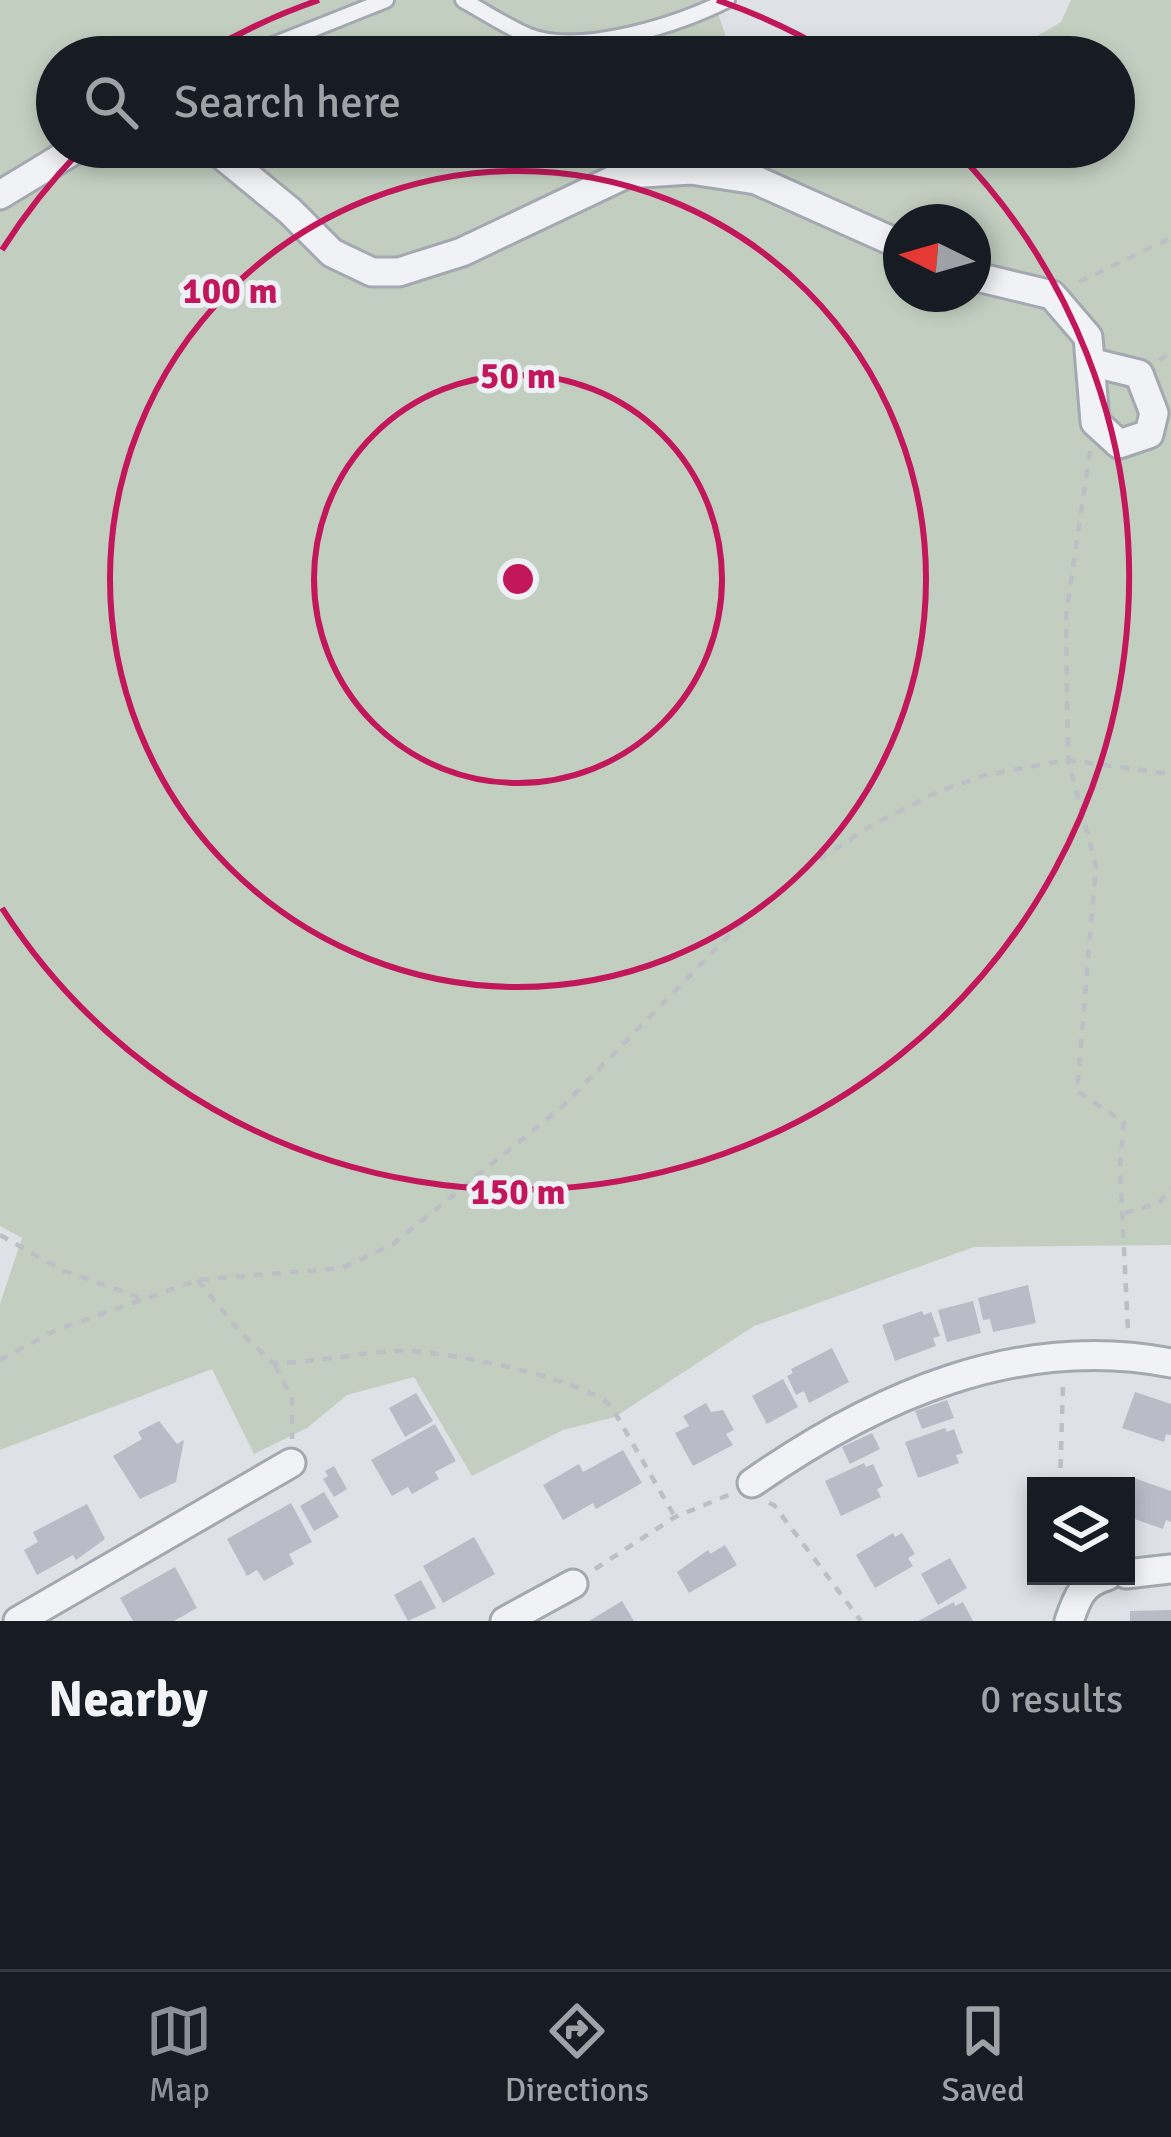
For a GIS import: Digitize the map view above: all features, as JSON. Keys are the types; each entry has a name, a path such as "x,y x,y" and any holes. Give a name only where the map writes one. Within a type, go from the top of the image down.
{"street":[{"path":"0,195 44,168"},
{"path":"238,168 332,253 372,272 399,272 462,252 626,174 691,170 756,180 883,237"},
{"path":"991,280 1052,295 1088,337 1090,362 1095,422 1119,444 1149,434 1154,413 1139,374 1090,362"},
{"path":"744,1487 813,1440 886,1402 1008,1361 1129,1354 1171,1363"},
{"path":"18,1621 291,1463"},
{"path":"1135,1573 1171,1569"},
{"path":"505,1621 573,1584"},
{"path":"1069,1621 1078,1594 1087,1585"}],"lane":[{"path":"296,36 386,0"},
{"path":"464,0 529,36"},
{"path":"612,36 697,15 727,0"}],"path":[{"path":"1052,295 1171,238"},
{"path":"1095,422 1066,615 1068,760 1096,866 1077,1091 1124,1122 1120,1168 1129,1354"},
{"path":"0,1360 56,1330 198,1280 342,1268 393,1244 562,1107 746,918 811,865 872,825 937,792 985,775 1068,760 1171,774"},
{"path":"1125,1213 1159,1203 1171,1188"},
{"path":"0,1235 62,1270 144,1299"},
{"path":"198,1280 273,1363 292,1399 291,1463"},
{"path":"273,1363 316,1363 398,1351 504,1366 598,1394 610,1406 675,1517"},
{"path":"1061,1477 1063,1356"},
{"path":"573,1584 675,1517 744,1487 774,1505 860,1621"}],"green space":[{"path":"0,0 714,0 725,36 36,36 36,168 1135,168 1135,36 1037,36 1061,22 1071,0 1171,0 1171,1245 974,1247 754,1326 615,1417 563,1430 472,1476 414,1377 347,1395 307,1428 254,1454 212,1369 0,1450 0,1304 22,1238 0,1226"}],"building":[{"path":"1028,1285 1036,1323 993,1332 990,1319 983,1320 978,1298"},
{"path":"973,1301 981,1333 947,1342 938,1310"},
{"path":"922,1311 924,1315 931,1312 940,1336 933,1338 936,1346 895,1361 882,1325"},
{"path":"832,1348 849,1382 809,1403 804,1391 796,1395 787,1376 793,1373 791,1369"},
{"path":"783,1379 798,1407 767,1424 752,1396"},
{"path":"1135,1392 1171,1404 1171,1435 1166,1434 1164,1442 1122,1428"},
{"path":"416,1393 433,1421 405,1437 389,1408"},
{"path":"947,1400 954,1418 922,1429 915,1411"},
{"path":"706,1403 711,1412 723,1410 734,1430 726,1434 733,1445 693,1466 675,1433 689,1426 683,1416"},
{"path":"159,1421 177,1444 184,1440 176,1482 140,1499 113,1456 142,1439 138,1432"},
{"path":"435,1424 456,1461 435,1472 439,1479 412,1494 408,1487 392,1496 371,1460"},
{"path":"945,1428 947,1432 954,1429 963,1453 956,1455 959,1463 918,1478 905,1442"},
{"path":"872,1433 880,1449 850,1464 842,1447"},
{"path":"623,1450 642,1483 596,1509 593,1503 563,1520 543,1485 579,1464 583,1472"},
{"path":"864,1463 866,1467 873,1464 883,1486 877,1489 881,1497 841,1516 825,1481"},
{"path":"334,1466 347,1489 334,1497 323,1479 328,1476 325,1471"},
{"path":"1135,1478 1171,1491 1171,1522 1166,1520 1163,1529 1135,1519"},
{"path":"324,1492 339,1517 314,1531 300,1506"},
{"path":"291,1503 312,1542 289,1554 294,1564 264,1581 257,1570 247,1576 227,1539"},
{"path":"87,1504 105,1539 76,1560 73,1555 37,1575 24,1550 38,1542 33,1532"},
{"path":"893,1533 895,1537 902,1533 915,1554 908,1558 913,1566 875,1588 856,1555"},
{"path":"474,1537 495,1574 443,1603 423,1566"},
{"path":"725,1545 737,1565 689,1593 677,1572 708,1550 710,1554"},
{"path":"950,1558 967,1588 938,1605 921,1574"},
{"path":"175,1567 197,1608 174,1621 133,1621 120,1598"},
{"path":"421,1580 436,1608 408,1621 394,1595"},
{"path":"622,1601 634,1621 589,1621"},
{"path":"954,1602 955,1606 963,1602 973,1621 918,1621"},
{"path":"1171,1610 1171,1621 1130,1621 1130,1611"}]}
